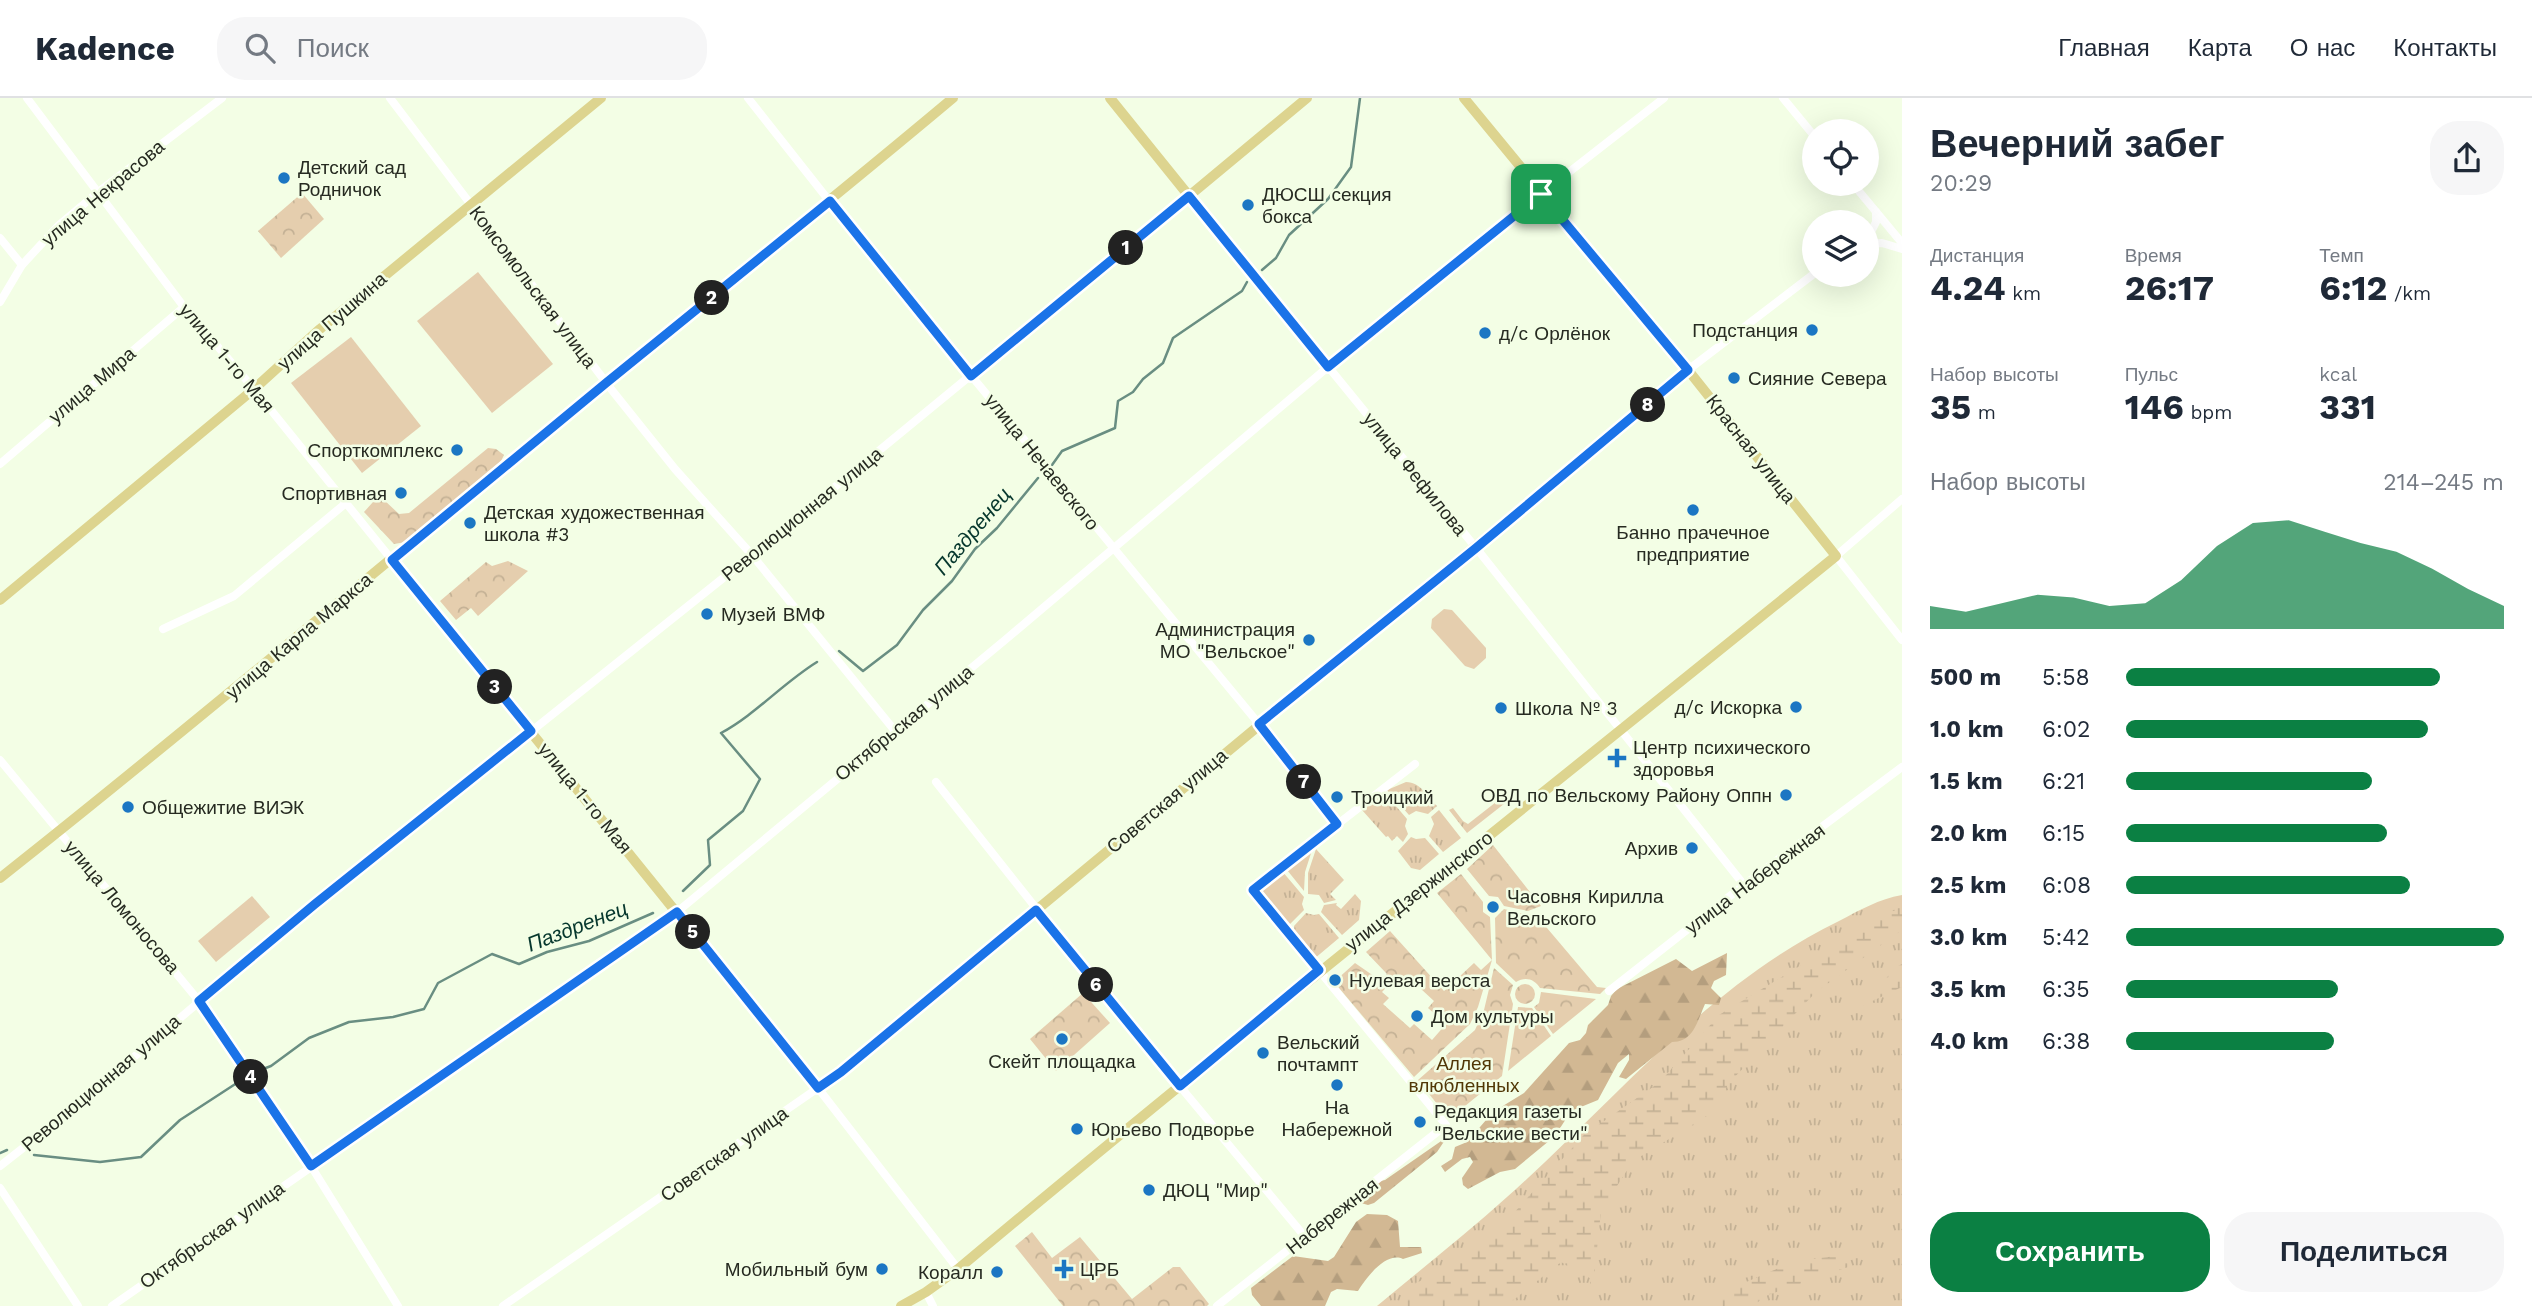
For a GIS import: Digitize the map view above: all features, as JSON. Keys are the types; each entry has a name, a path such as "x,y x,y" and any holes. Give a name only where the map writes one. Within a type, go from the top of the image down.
{"main road":[{"name":"улица Пушкина","path":"0,600 254,389 320,329 601,98"},
{"name":"улица Карла Маркса","path":"0,878 392,560 953,98"},
{"name":"улица Фефилова","path":"1110,98 1189,196"},
{"name":"Революционная улица","path":"1189,196 1307,98"},
{"name":"Красная улица","path":"1464,98 1688,370 1836,556"},
{"name":"Советская улица","path":"818,1088 841,1072 1259,724 1476,548 1688,370"},
{"name":"улица Дзержинского","path":"901,1306 958,1269 1319,970 1622,731 1836,556"},
{"name":"улица 1-го Мая","path":"392,560 818,1088"}],"street":[{"name":"улица 1-го Мая","path":"27,98 184,307 392,560"},
{"name":"улица Некрасова","path":"0,302 22,265 59,225 222,98"},
{"name":"Комсомольская улица","path":"390,98 606,383 675,469 752,555 895,731"},
{"name":"улица Нечаевского","path":"748,98 971,376 1259,724 1337,824"},
{"name":"Октябрьская улица","path":"112,1306 677,912 1328,367 1664,98"},
{"path":"1783,98 1802,121"},
{"name":"улица Фефилова","path":"1189,196 1476,548 1744,885"},
{"name":"Революционная улица","path":"0,1166 70,1111 315,904 752,555 1189,196"},
{"path":"1863,196 1874,210"},
{"path":"1879,216 1902,243"},
{"path":"0,238 22,265"},
{"path":"1879,243 1902,249"},
{"name":"Советская улица","path":"1688,370 1802,283"},
{"name":"улица Мира","path":"0,464 184,307"},
{"name":"улица Дзержинского","path":"1836,556 1902,499"},
{"path":"163,629 234,596 346,503"},
{"name":"Красная улица","path":"1836,556 1902,640"},
{"name":"улица Ломоносова","path":"0,760 199,1001 311,1166 398,1306"},
{"path":"1319,970 1253,890 1415,764"},
{"name":"улица Набережная","path":"1609,991 1744,885 1902,767"},
{"path":"936,782 1036,910 1306,1238"},
{"name":"Набережная","path":"1217,1306 1446,1125 1319,970"},
{"name":"улица 1-го Мая","path":"818,1088 958,1269"},
{"name":"Советская улица","path":"503,1306 818,1088"},
{"path":"0,1188 78,1306"},
{"path":"926,1292 933,1306"}],"green space":[{"path":"302,193 324,219 281,258 258,231"},
{"path":"478,272 553,364 492,413 417,321"},
{"path":"351,337 421,426 362,473 291,383"},
{"path":"488,448 496,449 504,455 501,461 406,542 394,544 364,512 373,502 383,499 399,514 409,513"},
{"path":"508,561 528,571 478,616 471,608 456,620 440,601 486,562 492,566"},
{"path":"1444,609 1452,610 1486,648 1486,658 1474,669 1465,666 1431,628 1432,619"},
{"path":"1406,782 1420,787 1437,806 1428,814 1416,811 1409,815 1387,790"},
{"path":"1384,792 1407,819 1405,826 1408,834 1403,842 1397,836 1392,841 1386,837 1362,810"},
{"path":"1505,795 1509,800 1467,833 1449,810 1453,808 1468,824"},
{"path":"1439,810 1461,838 1443,852 1429,836 1434,824 1431,817"},
{"path":"1411,837 1425,838 1439,854 1420,870 1411,868 1398,851"},
{"path":"1493,845 1541,906 1528,911 1504,906 1498,897 1489,896 1467,869"},
{"path":"1313,847 1305,872 1304,891 1287,870"},
{"path":"1316,849 1344,880 1330,894 1336,900 1324,903 1319,895 1308,894 1308,873"},
{"path":"1282,871 1304,897 1304,910 1286,925 1260,893 1264,885"},
{"path":"1461,874 1483,902 1483,912 1490,917 1492,960 1437,893"},
{"path":"1355,894 1361,901 1359,920 1342,935 1321,912 1324,905 1337,903 1341,909"},
{"path":"1902,895 1902,1306 1377,1306 1491,1211 1664,1047 1746,978 1791,947 1839,921 1877,902"},
{"path":"252,896 270,917 216,962 198,941"},
{"path":"1504,909 1536,915 1597,987 1606,988 1600,994 1540,988 1530,979 1516,982 1496,963 1495,918"},
{"path":"1902,910 1902,930 1816,992 1728,1084 1715,1111 1633,1161 1601,1211 1591,1306 1590,1278 1561,1262 1511,1302 1500,1306 1397,1306 1411,1286 1484,1246 1584,1135 1660,1082 1719,1015 1891,911"},
{"path":"1306,913 1319,914 1339,938 1314,959 1295,937 1294,926"},
{"name":"Аллея влюбленных","path":"1390,931 1444,991 1474,963 1481,970 1492,960 1470,1024 1414,1077 1334,982 1355,963 1381,981 1387,974 1366,952","holes":["1408,977 1434,1001 1428,1008 1446,1024 1432,1040 1414,1024 1410,1028 1383,1004 1389,998 1382,992 1394,979 1401,984"]},
{"path":"1727,953 1726,975 1714,981 1711,988 1721,998 1719,1005 1705,1004 1694,1029 1685,1038 1672,1042 1626,1079 1619,1077 1629,1060 1629,1054 1618,1063 1598,1100 1571,1111 1555,1136 1515,1169 1500,1172 1468,1189 1463,1185 1462,1178 1473,1162 1470,1157 1462,1159 1445,1172 1441,1166 1452,1159 1455,1147 1467,1142 1493,1112 1524,1093 1569,1043 1580,1040 1588,1025 1608,1005 1617,989 1676,959 1692,971"},
{"path":"1902,964 1902,987 1862,1006 1896,967"},
{"name":"Аллея влюбленных","path":"1494,968 1513,985 1510,995 1513,1004 1502,1076 1449,1119 1418,1080 1475,1030 1484,1010"},
{"name":"Аллея влюбленных","path":"1525,984 1532,987 1535,994 1532,1001 1525,1004 1518,1001 1515,994 1518,987"},
{"name":"Аллея влюбленных","path":"1541,992 1596,999 1553,1034 1534,1007 1539,1003"},
{"path":"1083,993 1110,1023 1056,1071 1030,1039"},
{"name":"Аллея влюбленных","path":"1518,1007 1532,1008 1551,1036 1508,1071"},
{"path":"1447,1137 1437,1152 1374,1203 1361,1203 1359,1197 1371,1183 1385,1180"},
{"path":"1367,1214 1387,1215 1398,1221 1400,1247 1421,1247 1422,1253 1383,1262 1358,1291 1337,1289 1331,1292 1325,1306 1261,1306 1252,1295 1251,1288 1293,1256 1328,1261 1334,1257 1356,1222"},
{"name":"ЦРБ","path":"1032,1232 1052,1258 1080,1237 1132,1299 1173,1267 1180,1267 1209,1304 1063,1306 1015,1246"},
{"path":"1845,1255 1851,1266 1768,1295 1752,1306 1711,1306 1730,1289 1795,1261"}],"waterway":[{"name":"Паздренец","path":"1262,270 1276,258 1289,235 1328,199 1351,167 1360,98"},
{"name":"Паздренец","path":"1052,465 1062,451 1115,428 1118,401 1133,392 1143,379 1163,363 1173,338 1242,291 1247,282"},
{"name":"Паздренец","path":"839,651 863,671 897,645 923,610 952,581 975,549 997,528 1038,478"},
{"name":"Паздренец","path":"683,891 710,865 708,840 743,811 760,779 721,733 817,662"},
{"name":"Паздренец","path":"255,1072 271,1066 309,1038 349,1022 393,1017 424,1009 438,983 492,954 519,964 547,952 589,941 653,913"},
{"name":"Паздренец","path":"34,1155 100,1162 141,1157 180,1120 243,1079"},
{"name":"Паздренец","path":"0,1153 7,1150"}],"place":[{"name":"Детский сад Родничок","path":"284,178"},
{"name":"ДЮСШ секция бокса","path":"1248,205"},
{"name":"Подстанция","path":"1812,330"},
{"name":"д/с Орлёнок","path":"1485,333"},
{"name":"Сияние Севера","path":"1734,378"},
{"name":"Спорткомплекс","path":"457,450"},
{"name":"Спортивная","path":"401,493"},
{"name":"Банно прачечное предприятие","path":"1693,510"},
{"name":"Детская художественная школа #3","path":"470,523"},
{"name":"Музей ВМФ","path":"707,614"},
{"name":"Администрация МО \"Вельское\"","path":"1309,640"},
{"name":"д/с Искорка","path":"1796,707"},
{"name":"Школа № 3","path":"1501,708"},
{"name":"Центр психического здоровья","path":"1617,758"},
{"name":"ОВД по Вельскому Району Оппн","path":"1786,795"},
{"name":"Троицкий","path":"1337,797"},
{"name":"Общежитие ВИЭК","path":"128,807"},
{"name":"Архив","path":"1692,848"},
{"name":"Часовня Кирилла Вельского","path":"1493,907"},
{"name":"Нулевая верста","path":"1335,980"},
{"name":"Дом культуры","path":"1417,1016"},
{"name":"Скейт площадка","path":"1062,1039"},
{"name":"Вельский почтампт","path":"1263,1053"},
{"name":"На Набережной","path":"1337,1085"},
{"name":"Редакция газеты \"Вельские вести\"","path":"1420,1122"},
{"name":"Юрьево Подворье","path":"1077,1129"},
{"name":"ДЮЦ \"Мир\"","path":"1149,1190"},
{"name":"Мобильный бум","path":"882,1269"},
{"name":"ЦРБ","path":"1064,1269"},
{"name":"Коралл","path":"997,1272"}],"route":[{"path":"1541,194 1688,370 1476,548 1259,724 1337,824 1253,890 1319,970 1180,1086 1036,910 841,1072 818,1088 677,912 311,1166 199,1001 531,731 392,560 514,457 830,201 971,376 1189,196 1328,367 1541,194"}]}
